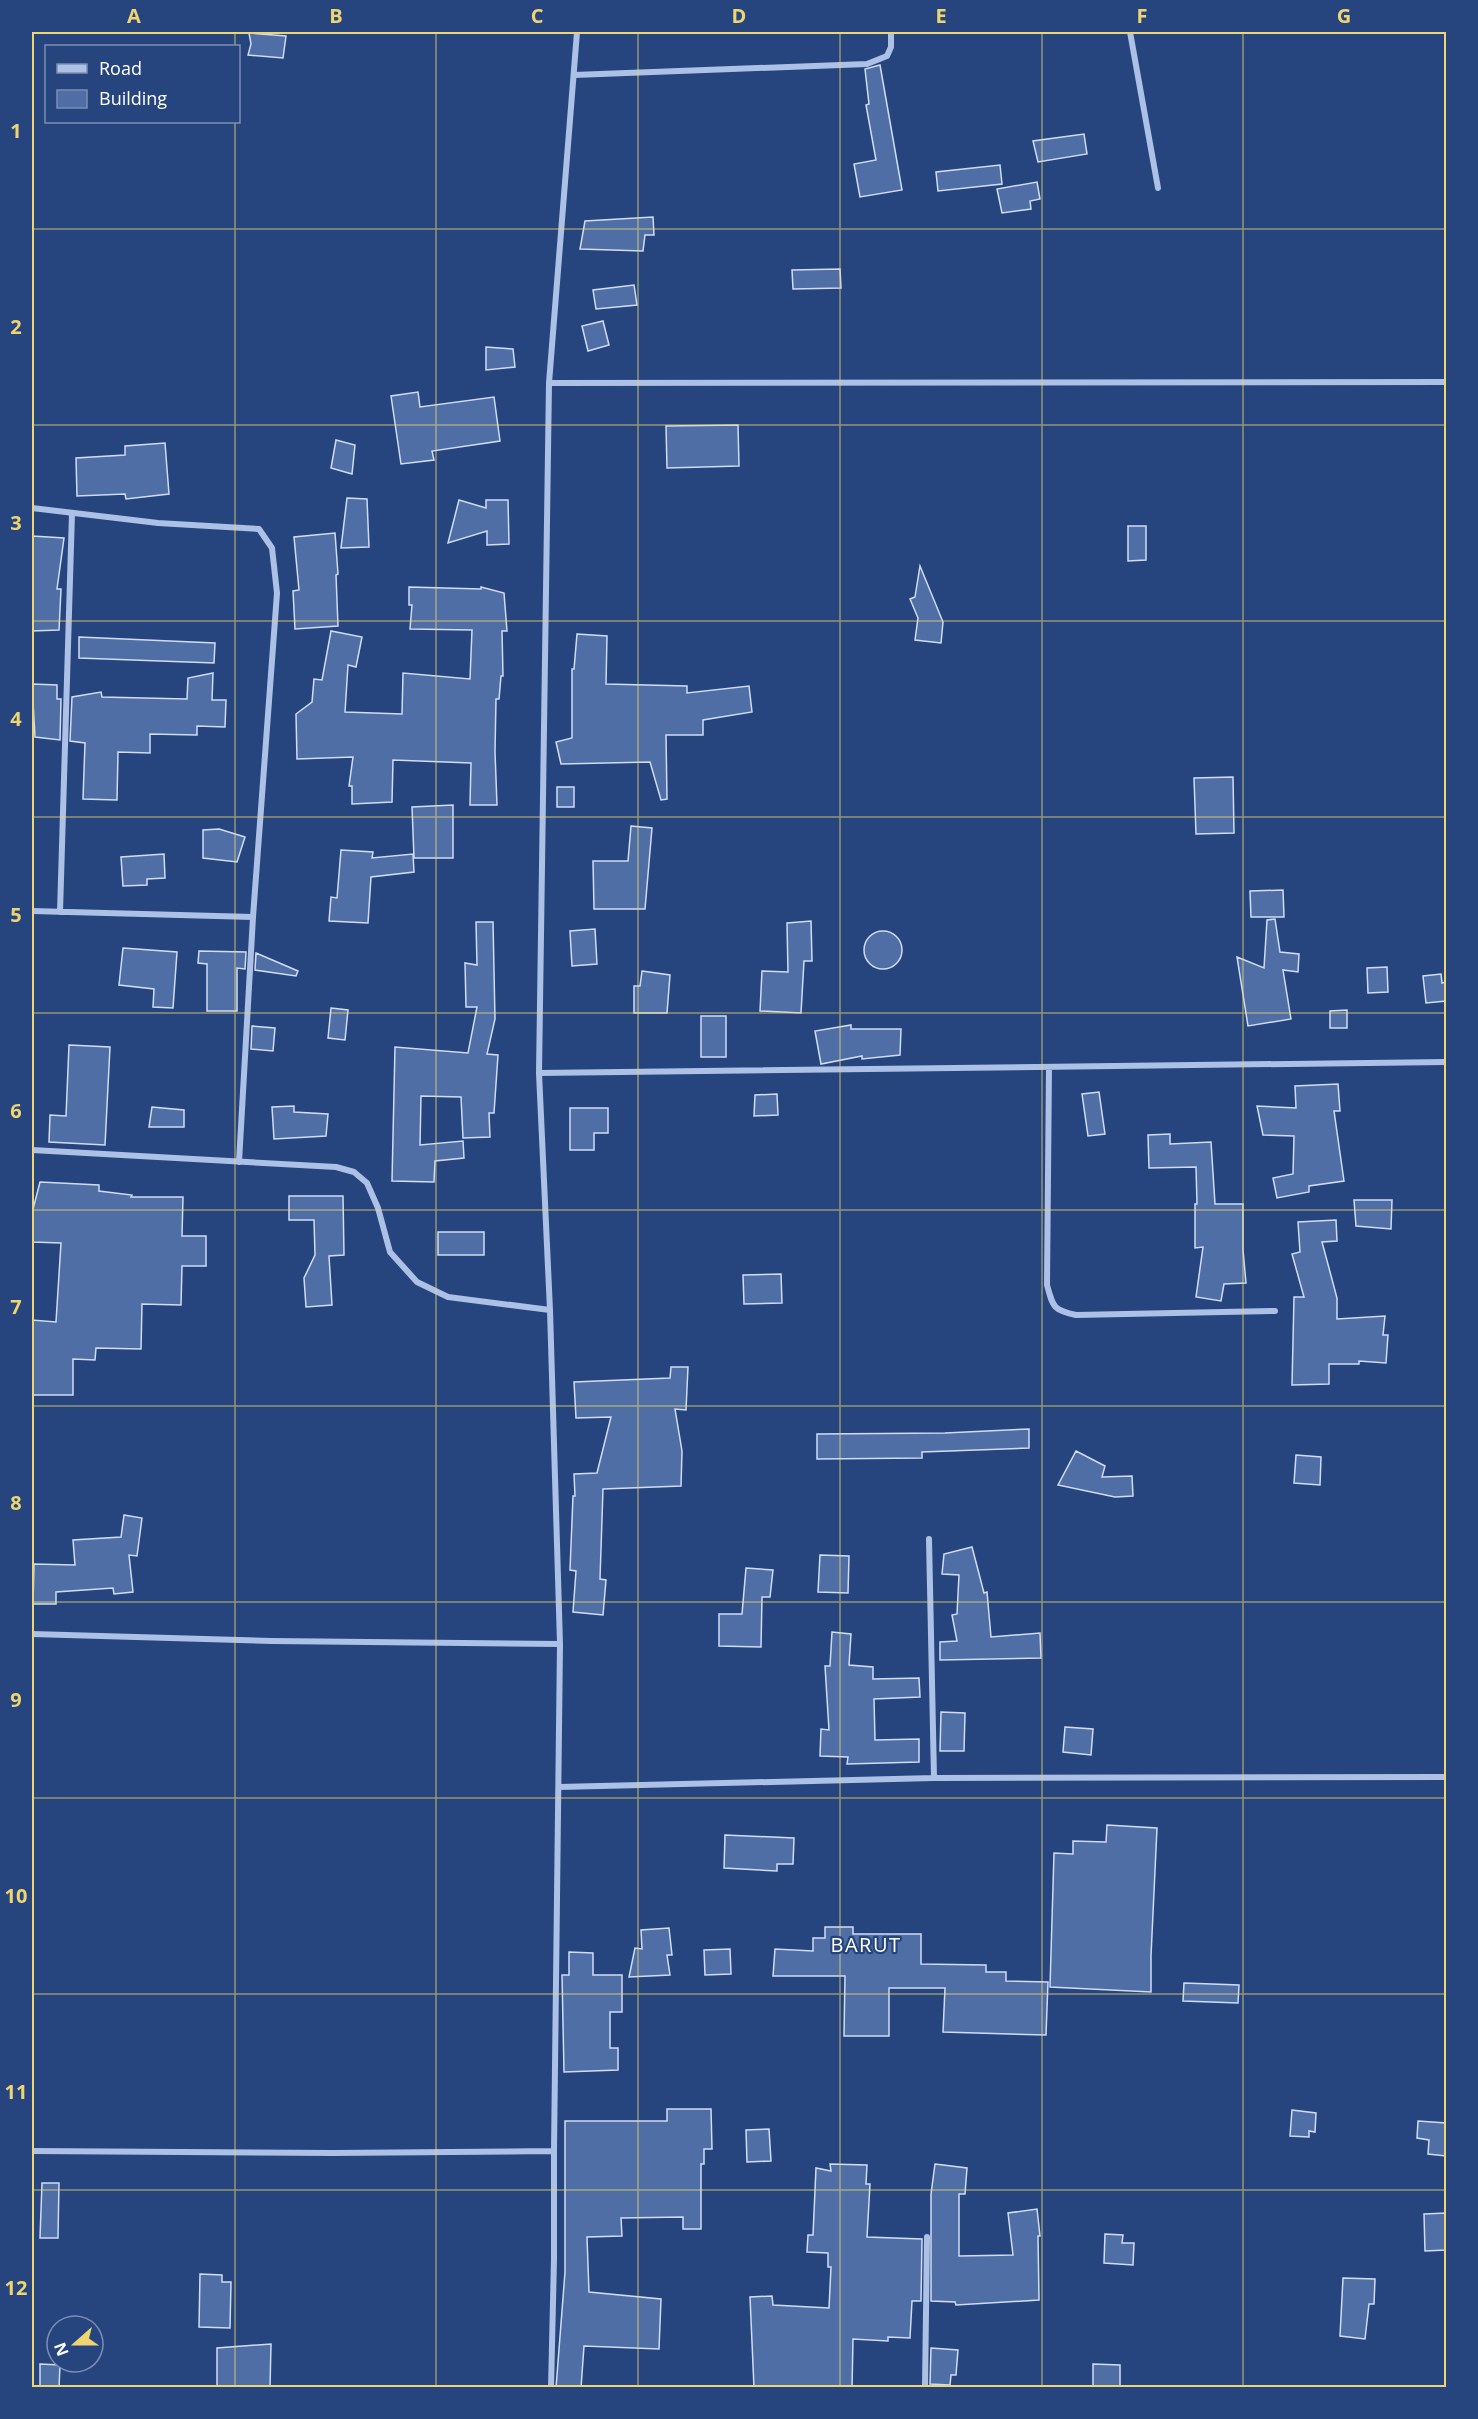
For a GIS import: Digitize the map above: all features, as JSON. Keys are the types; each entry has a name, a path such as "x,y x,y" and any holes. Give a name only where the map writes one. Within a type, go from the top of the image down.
{"street":[{"path":"551,2388 560,1644 550,1310 539,1073 549,383 577,32"},
{"path":"574,75 867,64 887,56 891,47 891,32"},
{"path":"1130,32 1158,188"},
{"path":"549,383 1446,382"},
{"path":"32,508 158,523 259,529 272,548 278,593 253,917 239,1162"},
{"path":"60,912 72,513"},
{"path":"32,911 253,917"},
{"path":"539,1073 1446,1062"},
{"path":"1049,1067 1047,1285 1053,1305 1061,1312 1076,1315 1275,1311"},
{"path":"32,1150 336,1167 354,1172 367,1183 378,1208 390,1252 417,1282 448,1297 550,1310"},
{"path":"929,1539 934,1778"},
{"path":"32,1634 272,1641 560,1644"},
{"path":"559,1787 934,1778 1446,1777"},
{"path":"32,2151 333,2153 554,2151"},
{"path":"925,2388 927,2237"}],"building":[{"path":"249,33 286,36 283,58 248,55 251,44"},
{"path":"880,65 902,190 860,197 854,164 876,160 866,105 869,104 865,69"},
{"path":"1084,134 1087,154 1038,162 1033,141"},
{"path":"1000,165 1002,184 938,191 936,172"},
{"path":"1037,182 1040,199 1030,201 1031,209 1002,213 997,189"},
{"path":"653,217 654,235 645,235 643,251 580,249 585,221"},
{"path":"840,269 841,288 793,289 792,270"},
{"path":"634,285 637,305 596,309 593,290"},
{"path":"603,321 609,345 588,351 582,326"},
{"path":"486,347 513,349 515,367 486,370"},
{"path":"418,392 420,407 494,397 500,441 432,451 434,460 401,464 391,396"},
{"path":"738,425 739,466 667,468 666,426"},
{"path":"336,440 355,445 352,474 331,468"},
{"path":"165,443 169,494 126,499 125,494 77,496 76,458 125,455 125,446"},
{"path":"347,498 367,499 369,547 341,548"},
{"path":"459,500 486,508 486,500 508,500 509,544 487,545 487,531 448,543"},
{"path":"1128,526 1146,526 1146,560 1128,561"},
{"path":"335,533 338,626 295,629 293,591 299,590 294,537"},
{"path":"32,536 64,538 57,589 61,589 59,630 32,631"},
{"path":"920,566 943,622 941,643 915,640 918,618 910,599 915,597"},
{"path":"409,587 481,589 481,587 504,593 507,631 502,631 503,676 501,676 499,699 496,699 497,805 470,805 471,763 393,760 392,802 352,804 352,786 349,786 353,757 297,759 296,714 312,702 314,679 322,680 331,631 362,637 356,667 348,665 345,712 402,714 403,673 470,679 472,630 410,629 412,605 409,605"},
{"path":"577,634 607,636 606,684 687,686 687,693 749,686 752,712 703,720 703,735 666,735 667,799 661,800 650,762 561,764 556,742 572,738 572,669 574,669"},
{"path":"79,637 215,643 214,663 79,658"},
{"path":"213,673 212,700 226,700 225,727 197,726 197,735 150,734 150,753 118,752 117,800 83,799 85,743 70,741 72,697 101,692 102,697 187,699 188,678"},
{"path":"32,684 57,685 57,699 61,699 60,740 35,737"},
{"path":"1233,777 1234,833 1196,834 1194,778"},
{"path":"557,787 574,787 574,807 557,807"},
{"path":"453,805 453,858 414,858 412,807"},
{"path":"631,826 652,828 645,909 594,909 593,861 628,861"},
{"path":"219,829 245,837 237,862 203,858 203,830"},
{"path":"341,850 373,852 372,858 413,854 414,872 371,877 368,923 329,921 331,897 337,898"},
{"path":"164,854 165,878 147,879 147,885 123,886 121,857"},
{"path":"1283,890 1284,917 1251,917 1250,891"},
{"path":"1275,919 1280,952 1299,954 1298,972 1283,970 1291,1019 1248,1026 1237,957 1264,968 1267,920"},
{"path":"811,921 812,961 804,961 801,1013 760,1011 762,971 788,972 787,923"},
{"path":"476,922 493,922 495,1019 487,1054 498,1055 494,1113 489,1113 490,1137 463,1138 461,1097 421,1096 420,1145 463,1141 464,1158 435,1161 434,1182 392,1181 395,1047 468,1053 477,1007 466,1007 465,963 477,965"},
{"path":"595,929 597,964 572,966 570,931"},
{"path":"883,931 896,937 902,950 896,963 883,969 870,963 864,950 870,937"},
{"path":"123,948 177,952 173,1008 153,1007 154,989 119,985"},
{"path":"199,951 246,952 245,969 237,968 237,1011 207,1011 207,964 198,963"},
{"path":"256,953 298,971 296,976 255,970"},
{"path":"1387,967 1388,992 1368,993 1367,968"},
{"path":"642,971 670,975 667,1013 634,1013 634,986 640,986"},
{"path":"1441,974 1442,983 1446,982 1446,1001 1426,1003 1423,976"},
{"path":"331,1008 348,1010 345,1040 328,1038"},
{"path":"1347,1010 1347,1028 1330,1028 1330,1011"},
{"path":"701,1016 726,1016 726,1057 701,1057"},
{"path":"851,1025 851,1029 901,1029 900,1055 862,1059 862,1056 821,1064 815,1031"},
{"path":"252,1026 275,1028 273,1051 251,1049"},
{"path":"69,1045 110,1047 105,1145 49,1142 50,1115 66,1116"},
{"path":"1338,1084 1340,1111 1334,1111 1344,1181 1309,1186 1309,1192 1277,1198 1273,1178 1293,1174 1294,1136 1263,1135 1257,1106 1296,1108 1295,1086"},
{"path":"1099,1092 1105,1134 1088,1136 1082,1094"},
{"path":"777,1094 778,1115 754,1116 755,1095"},
{"path":"294,1106 294,1112 328,1114 326,1136 274,1139 272,1107"},
{"path":"152,1107 184,1110 184,1127 149,1127"},
{"path":"570,1108 608,1108 608,1133 594,1133 594,1150 570,1150"},
{"path":"1170,1134 1170,1144 1211,1142 1215,1204 1243,1204 1246,1283 1224,1284 1221,1301 1196,1297 1203,1247 1195,1248 1196,1167 1149,1168 1148,1135"},
{"path":"40,1182 99,1185 99,1191 132,1195 131,1197 183,1197 182,1236 206,1236 206,1266 182,1266 181,1305 142,1304 141,1349 96,1348 95,1360 73,1359 73,1395 32,1395 32,1320 56,1322 61,1243 32,1242 32,1213"},
{"path":"289,1196 343,1196 344,1255 329,1256 332,1305 306,1307 304,1278 315,1255 314,1220 289,1220"},
{"path":"1354,1200 1392,1200 1391,1229 1356,1226"},
{"path":"1336,1220 1337,1241 1322,1242 1337,1298 1337,1319 1385,1316 1383,1335 1388,1335 1386,1363 1359,1361 1359,1364 1329,1364 1329,1384 1292,1385 1294,1297 1304,1297 1292,1254 1300,1252 1298,1222"},
{"path":"438,1232 484,1232 484,1255 438,1255"},
{"path":"781,1274 782,1303 744,1304 743,1275"},
{"path":"671,1367 688,1367 686,1410 675,1409 682,1451 681,1486 603,1489 600,1579 606,1580 603,1615 573,1612 576,1571 570,1570 573,1496 575,1496 574,1474 597,1473 611,1417 576,1418 574,1382 670,1378"},
{"path":"1029,1429 1029,1448 922,1452 922,1458 817,1459 817,1434 945,1433"},
{"path":"1076,1451 1105,1466 1102,1477 1132,1476 1133,1496 1115,1497 1058,1485"},
{"path":"1296,1455 1321,1457 1320,1485 1294,1483"},
{"path":"124,1515 142,1518 137,1556 129,1555 133,1592 114,1594 113,1588 56,1592 56,1604 33,1604 34,1564 75,1565 73,1540 121,1537"},
{"path":"972,1547 984,1593 987,1592 991,1637 1040,1633 1041,1658 940,1660 940,1642 957,1641 952,1615 957,1614 959,1575 942,1574 944,1554"},
{"path":"820,1555 849,1556 848,1593 818,1592"},
{"path":"746,1568 773,1570 770,1597 762,1597 761,1647 719,1646 719,1614 742,1614"},
{"path":"832,1632 851,1634 849,1665 873,1667 873,1679 919,1678 920,1697 874,1699 875,1740 919,1739 919,1762 847,1764 848,1757 820,1756 821,1729 829,1730 825,1666 830,1666"},
{"path":"941,1712 965,1713 964,1751 940,1751"},
{"path":"1065,1727 1093,1729 1091,1755 1063,1752"},
{"path":"1107,1825 1157,1828 1151,1992 1050,1987 1054,1853 1073,1854 1073,1841 1106,1842"},
{"path":"725,1835 794,1838 793,1864 777,1864 777,1871 724,1868"},
{"path":"825,1927 853,1927 853,1934 921,1934 921,1964 986,1965 986,1972 1006,1972 1006,1981 1048,1982 1046,2035 943,2032 945,1988 889,1988 889,2036 844,2036 845,1976 773,1976 775,1949 813,1951 813,1938 825,1938"},
{"path":"669,1928 672,1955 667,1955 670,1975 629,1977 635,1948 642,1949 641,1930"},
{"path":"730,1949 731,1974 705,1975 704,1950"},
{"path":"569,1952 593,1953 593,1975 622,1975 622,2012 610,2012 610,2048 618,2048 618,2070 564,2072 562,1975 569,1975"},
{"path":"1184,1983 1239,1985 1238,2003 1183,2001"},
{"path":"667,2109 711,2109 712,2149 704,2149 704,2164 701,2164 701,2229 683,2229 683,2217 621,2218 622,2236 587,2237 589,2292 661,2299 659,2349 584,2346 581,2388 556,2388 565,2272 565,2121 667,2121"},
{"path":"1292,2110 1316,2113 1315,2132 1309,2131 1309,2137 1290,2136"},
{"path":"1418,2121 1446,2123 1446,2156 1428,2154 1429,2140 1417,2138"},
{"path":"769,2129 771,2161 747,2162 746,2130"},
{"path":"830,2164 867,2165 866,2184 870,2184 867,2237 922,2239 921,2301 912,2301 910,2338 888,2337 888,2341 853,2339 852,2388 754,2388 750,2297 772,2296 773,2305 829,2308 831,2267 828,2267 828,2253 807,2252 808,2235 813,2235 816,2168 831,2171"},
{"path":"935,2164 967,2168 965,2194 959,2194 959,2256 1013,2255 1008,2213 1037,2209 1040,2236 1038,2236 1039,2300 956,2305 955,2302 931,2301 931,2194"},
{"path":"42,2183 59,2183 58,2238 40,2238"},
{"path":"1446,2213 1446,2250 1425,2251 1424,2214"},
{"path":"1105,2234 1123,2235 1122,2243 1134,2243 1133,2265 1104,2263"},
{"path":"200,2274 222,2275 222,2282 231,2282 230,2328 199,2327"},
{"path":"1343,2278 1375,2279 1374,2304 1369,2304 1365,2339 1340,2336"},
{"path":"271,2344 270,2388 217,2388 217,2348"},
{"path":"931,2348 958,2350 956,2375 951,2375 950,2385 930,2384"},
{"path":"40,2364 45,2364 45,2374 60,2374 59,2388 40,2388"},
{"path":"1093,2364 1120,2365 1120,2388 1093,2388"}],"district":[{"name":"BARUT","path":"866,1945"}]}
